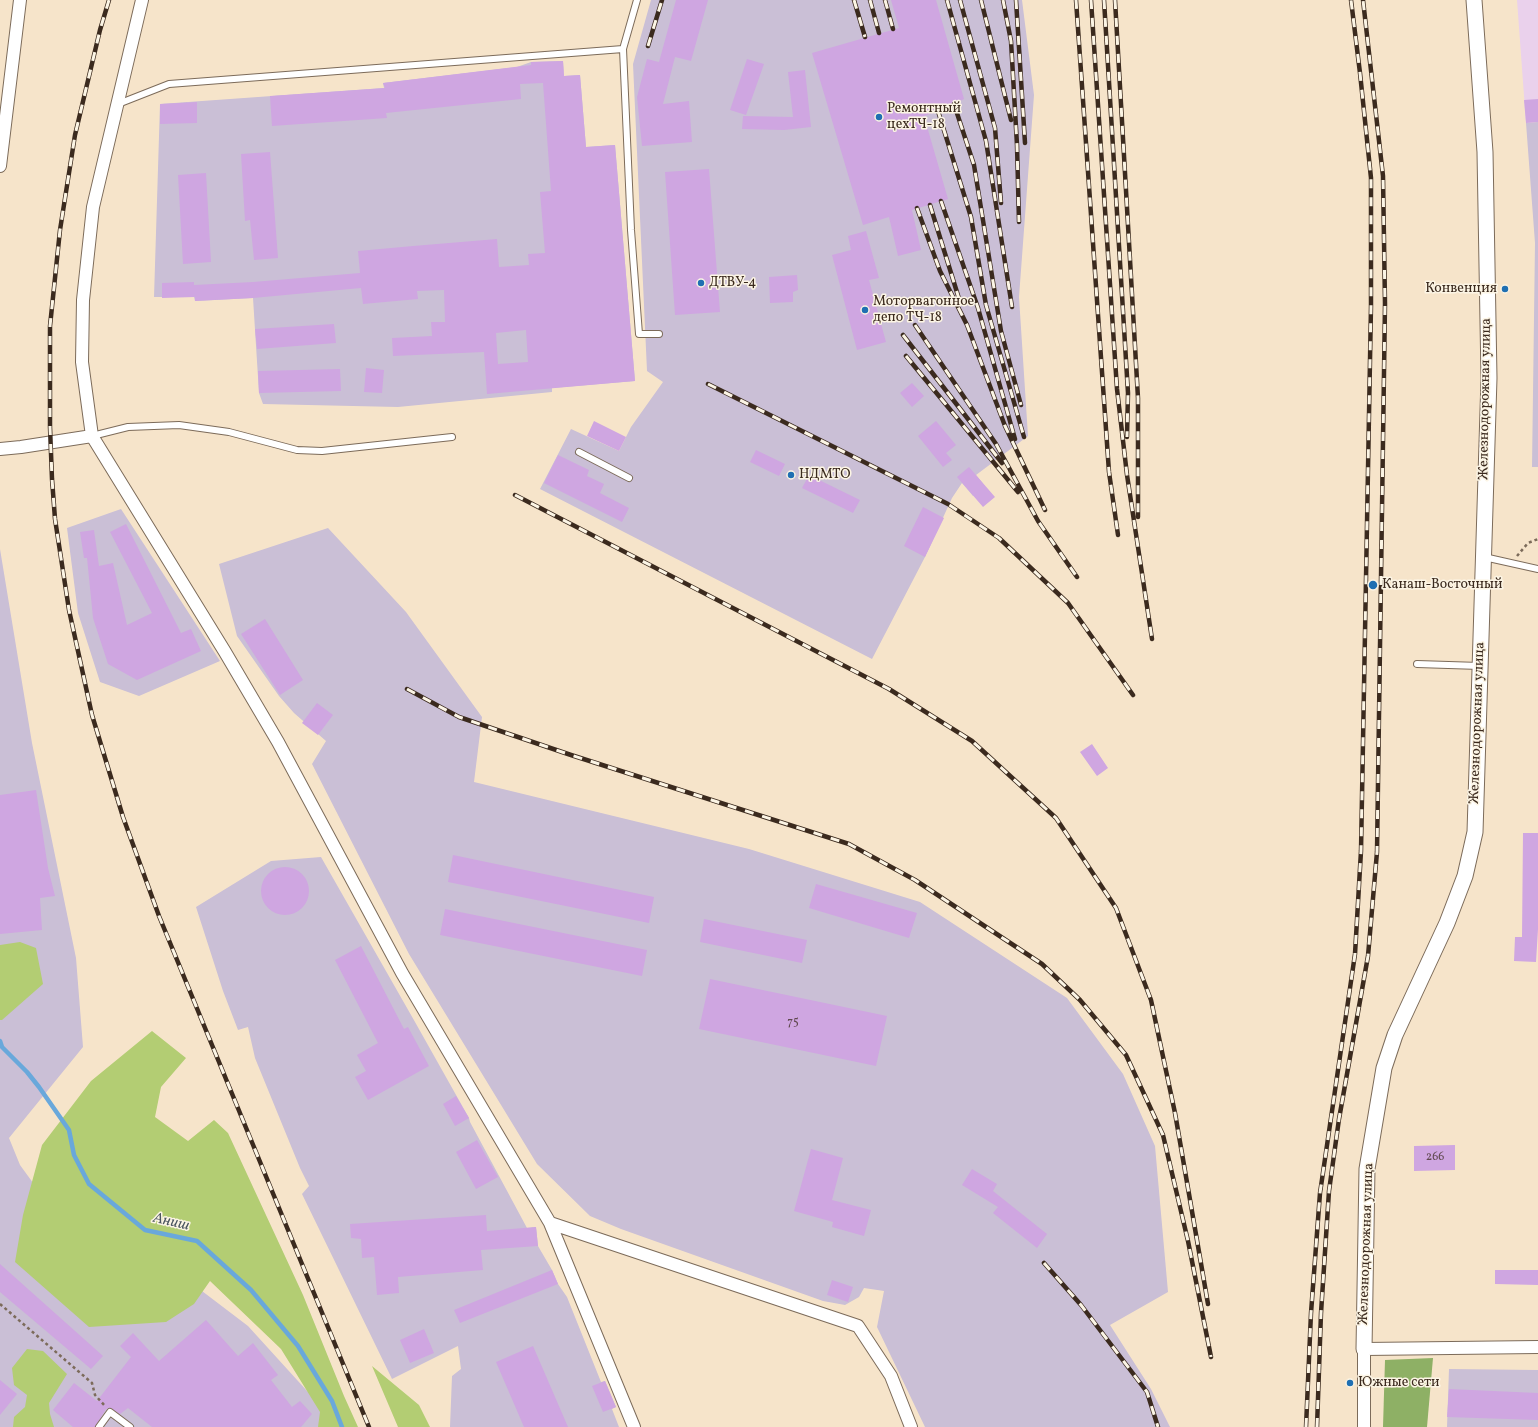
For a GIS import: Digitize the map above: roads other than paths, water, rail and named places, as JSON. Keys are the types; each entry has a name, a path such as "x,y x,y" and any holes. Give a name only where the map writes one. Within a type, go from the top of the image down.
{"street":[{"path":"0,166 20,0"},
{"path":"142,0 93,207 83,300 82,362 92,436 225,652 278,742 402,974 550,1223 634,1427"},
{"name":"Железнодорожная улица","path":"1364,1427 1367,1169 1384,1068 1395,1035 1447,923 1465,876 1475,832 1489,378 1485,152 1474,0"},
{"path":"0,449 92,436"},
{"path":"550,1223 858,1326 891,1376 911,1427"},
{"path":"1364,1349 1538,1347"}],"lane":[{"path":"637,0 623,49 631,230 639,334 659,334"},
{"path":"117,104 169,84 623,49"},
{"path":"92,436 128,427 179,425 229,432 298,450 322,451 452,436"},
{"path":"579,452 630,478"},
{"path":"1483,557 1538,569"},
{"path":"1417,664 1480,666"},
{"path":"99,1427 110,1412 130,1427"}],"waterway":[{"name":"Аниш","path":"0,1041 2,1047 27,1072 39,1087 69,1130 74,1155 89,1184 145,1230 197,1241 251,1290 298,1346 332,1401 342,1427"}],"railway":[{"path":"109,0 100,30 75,135 60,230 50,326 50,427 52,479 55,519 69,610 92,715 123,817 159,916 369,1427"},
{"path":"648,46 662,0"},
{"path":"854,0 865,37"},
{"path":"870,0 879,33"},
{"path":"885,0 893,29"},
{"path":"947,0 986,141 1012,307"},
{"path":"960,0 995,128 1001,203"},
{"path":"981,0 1011,120"},
{"path":"1003,0 1011,41 1017,145 1019,222"},
{"path":"1016,0 1025,143"},
{"path":"1076,0 1109,472 1118,535"},
{"path":"1091,0 1117,389 1127,475 1152,639"},
{"path":"1104,0 1128,393 1127,437"},
{"path":"1115,0 1138,398 1138,517"},
{"path":"1306,1427 1311,1313 1320,1193 1355,954 1361,851 1371,306 1371,178 1351,0"},
{"path":"1317,1427 1321,1313 1329,1191 1339,1119 1368,956 1377,852 1385,304 1383,176 1363,0"},
{"path":"954,104 974,165 1001,331 1021,405"},
{"path":"938,111 971,217 986,305 1024,437"},
{"path":"941,201 978,308 1015,439"},
{"path":"930,205 960,302"},
{"path":"917,208 940,271 967,325 1005,426 1045,510"},
{"path":"915,325 996,444 1038,521 1077,577"},
{"path":"903,335 1002,463"},
{"path":"906,356 1018,492"},
{"path":"708,384 948,504 999,538 1068,603 1133,695"},
{"path":"515,495 889,689 972,741 1056,818 1116,908 1151,1000 1175,1113 1208,1304"},
{"path":"407,689 459,717 571,755 849,844 915,880 1042,964 1080,1000 1126,1055 1163,1135 1188,1241 1211,1357"},
{"path":"1044,1263 1081,1305 1147,1392 1158,1427"}],"place":[{"name":"Ремонтный цехТЧ-18","path":"879,117"},
{"name":"ДТВУ-4","path":"701,283"},
{"name":"Конвенция","path":"1505,289"},
{"name":"Моторвагонное депо ТЧ-18","path":"865,310"},
{"name":"НДМТО","path":"791,475"},
{"name":"Канаш-Восточный","path":"1373,585"},
{"name":"Южные сети","path":"1350,1383"}]}
